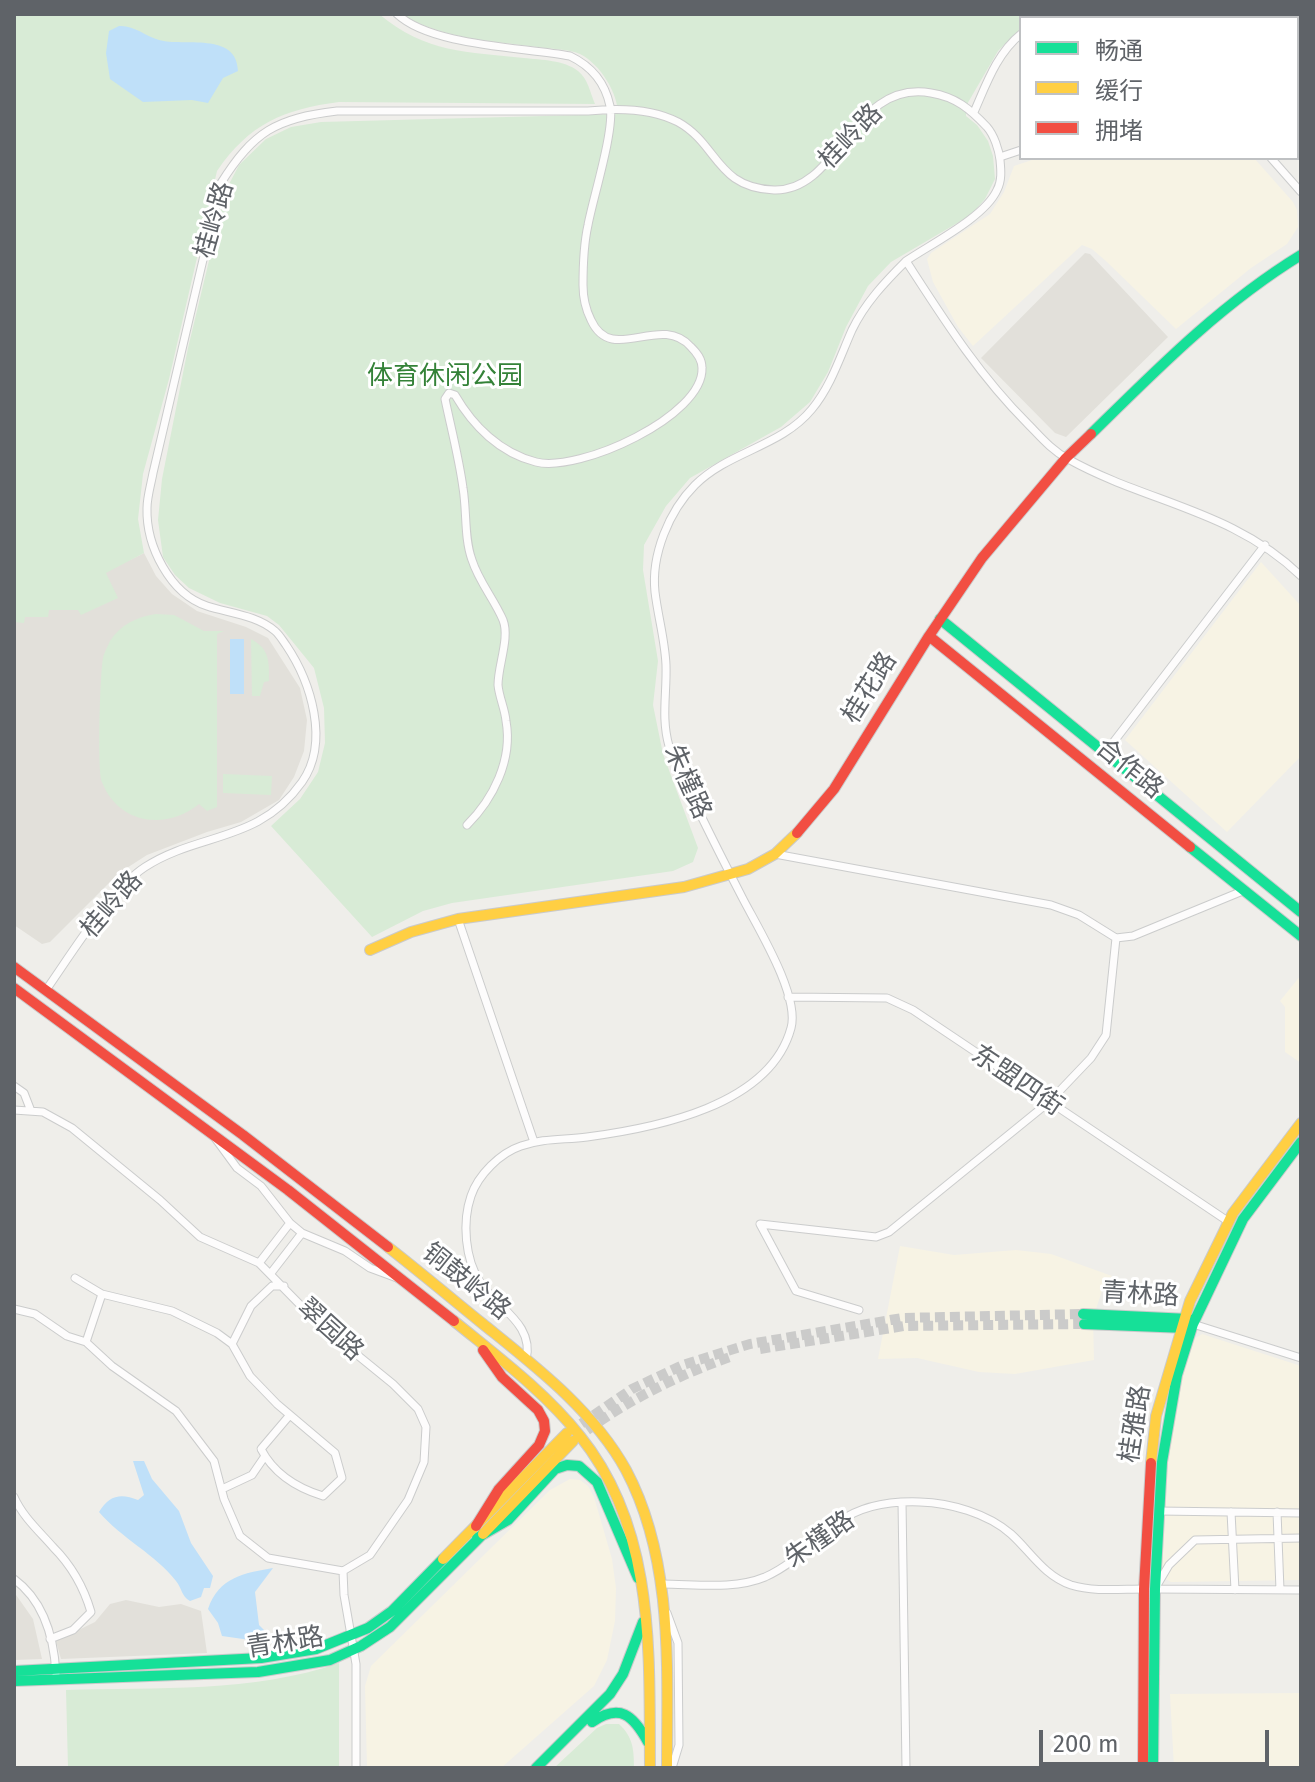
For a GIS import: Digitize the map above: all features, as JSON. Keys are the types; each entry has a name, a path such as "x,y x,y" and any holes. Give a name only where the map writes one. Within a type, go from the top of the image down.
{"main road":[{"name":"桂花路","path":"370,950 411,932 458,919 684,887 748,869 775,854 807,824 834,789 929,636 982,558 1066,458 1189,337 1260,280 1301,255"},
{"path":"940,619 1301,912"},
{"name":"合作路","path":"929,636 1301,936"},
{"name":"铜鼓岭路","path":"14,967 253,1143 435,1284 526,1360 579,1410 625,1468 647,1520 662,1584 667,1745 672,1767"},
{"name":"铜鼓岭路","path":"14,988 358,1241 540,1394 589,1447 612,1483 631,1527 644,1618 650,1768"},
{"path":"93,1046 103,1032"},
{"name":"桂雅路","path":"1143,1768 1151,1459 1156,1416 1229,1222 1301,1123"},
{"name":"桂雅路","path":"1153,1768 1149,1589 1168,1416 1189,1324 1243,1219 1301,1142"},
{"name":"青林路","path":"1083,1319 1189,1324"},
{"path":"476,1339 502,1377 538,1410 545,1426 539,1445 499,1489 476,1526"},
{"name":"青林路","path":"14,1671 56,1674 270,1671 332,1659 382,1633 407,1612 570,1437 392,1611 368,1630 333,1646 288,1656 56,1674 14,1681"},
{"path":"477,1538 508,1520 555,1469 563,1465 577,1465 591,1474 606,1498 625,1552 641,1585"},
{"path":"536,1768 610,1694 623,1674 644,1618"},
{"path":"546,1768 592,1721 612,1711 627,1714 638,1722 649,1744"}],"street":[{"path":"397,14 408,24 433,35 570,56 587,64 597,76 611,109 587,227 583,287 588,313 596,331 608,339 676,334 700,358 703,369 698,389 678,411 605,453 563,464 537,463 514,454 477,428 455,395 449,393 445,399 463,487 471,559 503,620 506,635 500,656 498,688 507,724 505,748 494,792 467,825"},
{"path":"1019,36 993,69 974,112 991,131 1000,157 1001,179 997,192 982,209 906,261 957,341 997,393 1051,447 1066,458 1116,482 1217,519 1265,545 1301,576"},
{"name":"桂岭路","path":"46,990 88,930 128,881 145,867 175,852 237,833 266,818 287,801 305,778 313,750 315,718 309,688 295,658 275,630 247,617 203,605 179,587 157,558 146,507 221,183 238,156 255,138 284,121 308,114 337,111 641,111 677,122 697,138 729,175 758,189 784,190 809,181 870,111 885,100 906,93 929,92 956,99 974,112"},
{"path":"1000,157 1019,151"},
{"path":"1273,160 1301,192"},
{"name":"朱槿路","path":"526,1360 529,1348 521,1327 481,1284 466,1246 471,1196 491,1164 517,1147 534,1142 652,1127 707,1108 753,1083 780,1053 792,1025 788,997 776,961 730,874 669,746 664,723 667,678 665,640 655,591 655,561 678,506 696,484 720,466 787,433 811,412 825,392 854,327 870,301 906,261"},
{"path":"1105,753 1265,545"},
{"path":"775,854 1051,905 1079,915 1116,938 1133,936 1245,890"},
{"path":"458,919 534,1142"},
{"path":"859,1310 796,1291 760,1224 883,1236 1049,1102 1091,1058 1106,1035 1116,938"},
{"name":"东盟四街","path":"788,997 887,998 913,1010 1229,1222"},
{"path":"14,1086 24,1093 31,1111"},
{"name":"翠园路","path":"14,1110 43,1112 72,1128 200,1237 259,1263 318,1323 393,1384 418,1409 426,1427 424,1462 408,1500 370,1555 343,1571"},
{"path":"213,1137 237,1168 261,1186 290,1223 302,1233 345,1251 370,1268 408,1283"},
{"path":"259,1263 290,1223"},
{"path":"271,1273 302,1233"},
{"path":"75,1278 102,1294 172,1311 217,1333 232,1344 250,1376 289,1416 335,1453 342,1478 323,1496 300,1489 261,1449 289,1416"},
{"path":"232,1344 251,1306 272,1286 284,1286"},
{"path":"86,1342 102,1294"},
{"path":"14,1309 35,1314 67,1336 86,1342 112,1366 176,1411 214,1461 240,1536 268,1558 343,1571 356,1664 356,1768"},
{"path":"1189,1324 1301,1358"},
{"path":"222,1489 252,1475 265,1456"},
{"path":"14,1497 35,1529 69,1565 91,1612 73,1630 50,1639"},
{"path":"902,1502 906,1768"},
{"name":"朱槿路","path":"662,1584 733,1584 763,1578 786,1566 840,1521 880,1503 923,1502 978,1513 1009,1532 1045,1570 1069,1584 1093,1589 1301,1590"},
{"path":"1159,1511 1301,1513"},
{"path":"1231,1512 1235,1590"},
{"path":"1277,1512 1280,1590"},
{"path":"1149,1589 1195,1540 1301,1538"},
{"path":"14,1579 36,1600 50,1639 56,1674"},
{"path":"663,1603 678,1643 679,1745 672,1767"}],"shaded area":[{"path":"1032,160 1256,160 1293,202 1298,227 1287,244 1251,268 1176,329 1107,262 1082,245 973,346 958,327 933,282 927,259 931,253 990,214 1004,192 1014,166"},
{"path":"1085,253 1090,254 1168,337 1066,437 1055,433 981,358"},
{"path":"144,553 156,576 172,594 197,611 246,627 268,638 300,688 307,720 304,751 294,777 279,800 241,822 147,855 119,873 50,942 42,944 14,925 14,606"},
{"path":"1261,562 1301,606 1301,756 1227,832 1125,740"},
{"path":"1301,975 1301,1063 1285,1052 1285,1007 1280,1001"},
{"path":"900,1246 954,1255 1016,1250 1051,1254 1112,1276 1102,1291 1093,1318 1094,1360 1015,1374 979,1372 917,1358 878,1359"},
{"path":"1202,1334 1301,1366 1301,1580 1171,1582 1162,1577 1159,1569 1172,1413 1192,1340"},
{"path":"570,1479 580,1480 588,1486 594,1497 612,1559 616,1588 615,1621 607,1660 594,1686 501,1768 367,1768 365,1686 371,1666 550,1490"},
{"path":"14,1592 33,1619 42,1659 14,1660"},
{"path":"126,1600 159,1607 181,1604 201,1611 207,1653 61,1659 56,1641 95,1622 110,1604"},
{"path":"1301,1693 1301,1768 1174,1768 1170,1694"}],"green space":[{"path":"14,14 379,14 413,36 448,48 566,65 584,78 595,104 339,102 285,115 255,130 242,141 217,171 169,379 143,474 138,519 144,553 106,573 118,598 81,615 78,610 49,610 48,617 25,617 24,623 14,622"},
{"name":"体育休闲公园","path":"401,14 1040,14 1019,16 1019,30 998,51 966,106 966,116 988,141 993,156 995,179 985,199 971,215 891,262 868,286 846,327 828,372 810,402 781,427 690,478 666,506 644,545 643,570 658,661 653,705 663,754 698,848 693,862 673,871 452,903 423,911 372,937 271,826 300,799 318,772 325,743 324,708 314,668 279,625 267,616 220,603 189,588 175,575 163,557 158,520 162,479 188,348 226,190 239,165 266,139 291,127 321,122 618,114 615,97 606,80 580,54 485,41 450,34"},
{"path":"156,614 174,615 204,631 224,631 217,634 217,807 207,811 199,804 186,813 158,820 131,815 109,796 100,774 99,742 105,652 114,635 124,626"},
{"path":"251,639 262,647 268,662 269,681 264,682 260,696 252,696"},
{"path":"223,774 272,776 271,795 223,793"},
{"path":"339,1663 339,1768 68,1768 66,1690 239,1684 306,1673"},
{"path":"619,1724 627,1734 633,1749 634,1768 554,1768 597,1728"}],"water":[{"path":"119,26 130,27 169,42 219,45 229,50 235,58 238,71 223,78 208,103 192,100 143,102 110,79 106,53 109,31"},
{"path":"230,639 244,639 244,694 230,694"},
{"path":"133,1461 144,1461 152,1479 179,1511 191,1543 213,1576 210,1588 204,1588 201,1597 190,1601 187,1599 168,1571 99,1512 116,1497 138,1500 144,1495"},
{"path":"273,1568 255,1592 259,1625 278,1644 222,1636 218,1623 208,1609 219,1590 234,1578"}],"tunnel":[{"path":"569,1432 632,1389 683,1365 750,1344 902,1318 1083,1314"},
{"path":"760,1349 904,1326 1084,1324"},
{"path":"575,1439 651,1391 733,1356"}],"traffic: fast":[{"path":"1091,434 1217,316 1301,255"},
{"path":"940,619 1301,912"},
{"path":"1190,847 1301,936"},
{"path":"1153,1768 1155,1589 1162,1462 1177,1375 1193,1324 1243,1219 1301,1142"},
{"path":"1083,1314 1189,1319"},
{"path":"1084,1324 1186,1328"},
{"path":"477,1538 508,1520 555,1469 567,1465 579,1466 597,1482 638,1578"},
{"path":"14,1681 258,1672 330,1660 361,1646 390,1627 483,1534"},
{"path":"14,1671 261,1658 316,1649 368,1628 392,1611 443,1559"},
{"path":"536,1768 610,1694 623,1674 643,1622"},
{"path":"592,1722 610,1713 625,1715 637,1725 648,1742"}],"traffic: slow":[{"path":"370,950 411,932 458,919 684,887 748,869 775,854 797,833"},
{"path":"1151,1463 1156,1416 1190,1301 1233,1213 1301,1123"},
{"path":"388,1247 562,1390 597,1428 626,1470 642,1505 660,1578 667,1654 667,1768"},
{"path":"454,1321 520,1376 566,1420 605,1473 623,1511 643,1594 649,1681 650,1768"},
{"path":"443,1559 567,1433"},
{"path":"483,1534 573,1441"}],"traffic: jam":[{"path":"797,833 834,789 929,636 982,558 1066,458 1091,434"},
{"path":"929,636 1190,847"},
{"path":"14,967 243,1135 388,1247"},
{"path":"14,988 288,1190 454,1321"},
{"path":"476,1526 499,1489 539,1445 545,1431 538,1410 502,1377 483,1350"},
{"path":"1143,1768 1144,1589 1151,1463"}]}
